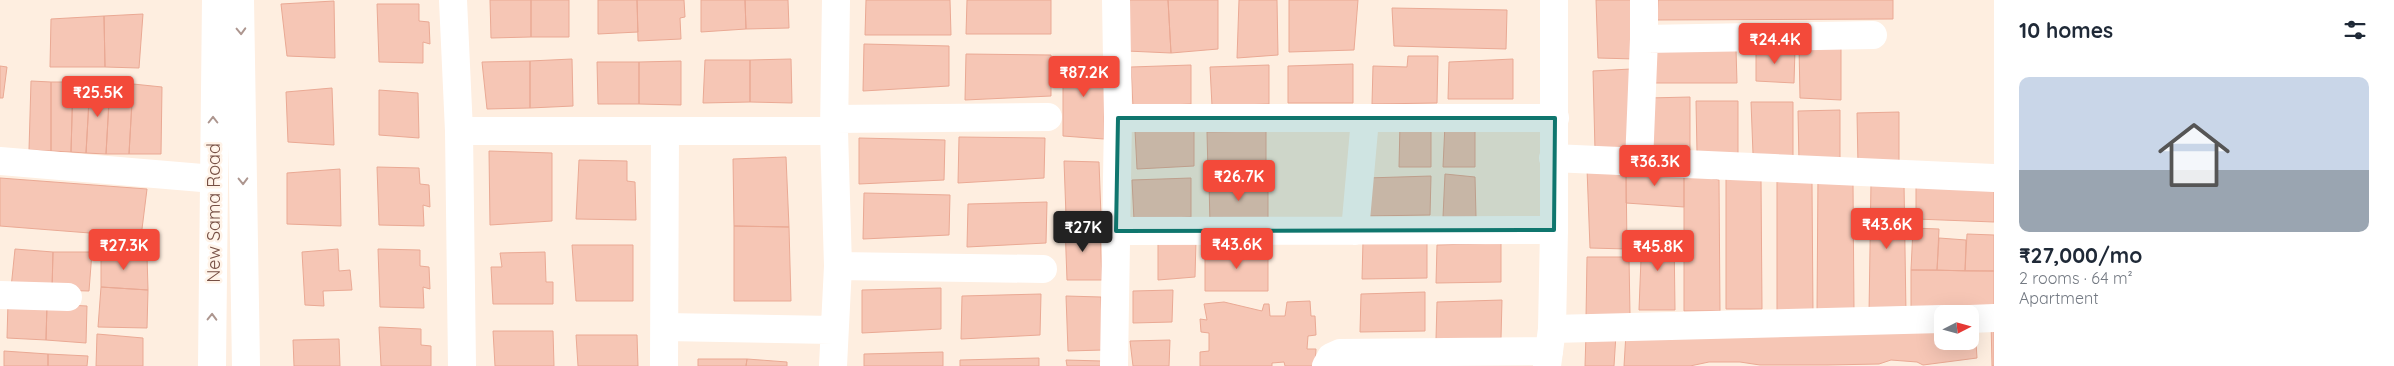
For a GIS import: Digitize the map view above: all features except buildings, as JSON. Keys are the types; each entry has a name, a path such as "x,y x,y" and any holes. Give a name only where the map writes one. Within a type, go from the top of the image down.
{"street":[{"name":"New Sama Road","path":"212,366 216,0"},
{"name":"New Sama Road","path":"240,0 246,366"},
{"path":"453,0 459,130 462,366"},
{"path":"833,366 838,266 834,125 836,0"},
{"path":"1114,366 1118,118 1116,0"},
{"path":"1550,349 1554,230 1554,0"},
{"path":"1639,163 1644,0"},
{"path":"1644,39 1874,35"},
{"path":"459,130 665,131 1048,117"},
{"path":"1118,118 1555,118"},
{"path":"1355,231 1365,119"},
{"path":"664,366 665,131"},
{"path":"1553,158 1994,178"},
{"path":"0,161 214,178"},
{"path":"1116,231 1554,230"},
{"path":"838,266 1044,269"},
{"path":"0,294 68,297"},
{"path":"1979,318 1994,318"},
{"path":"1326,366 1330,357 1340,353 1550,349 1934,320"},
{"path":"665,327 834,330"}],"highlighted area":[{"path":"1118,118 1555,118 1554,230 1116,231"}]}
